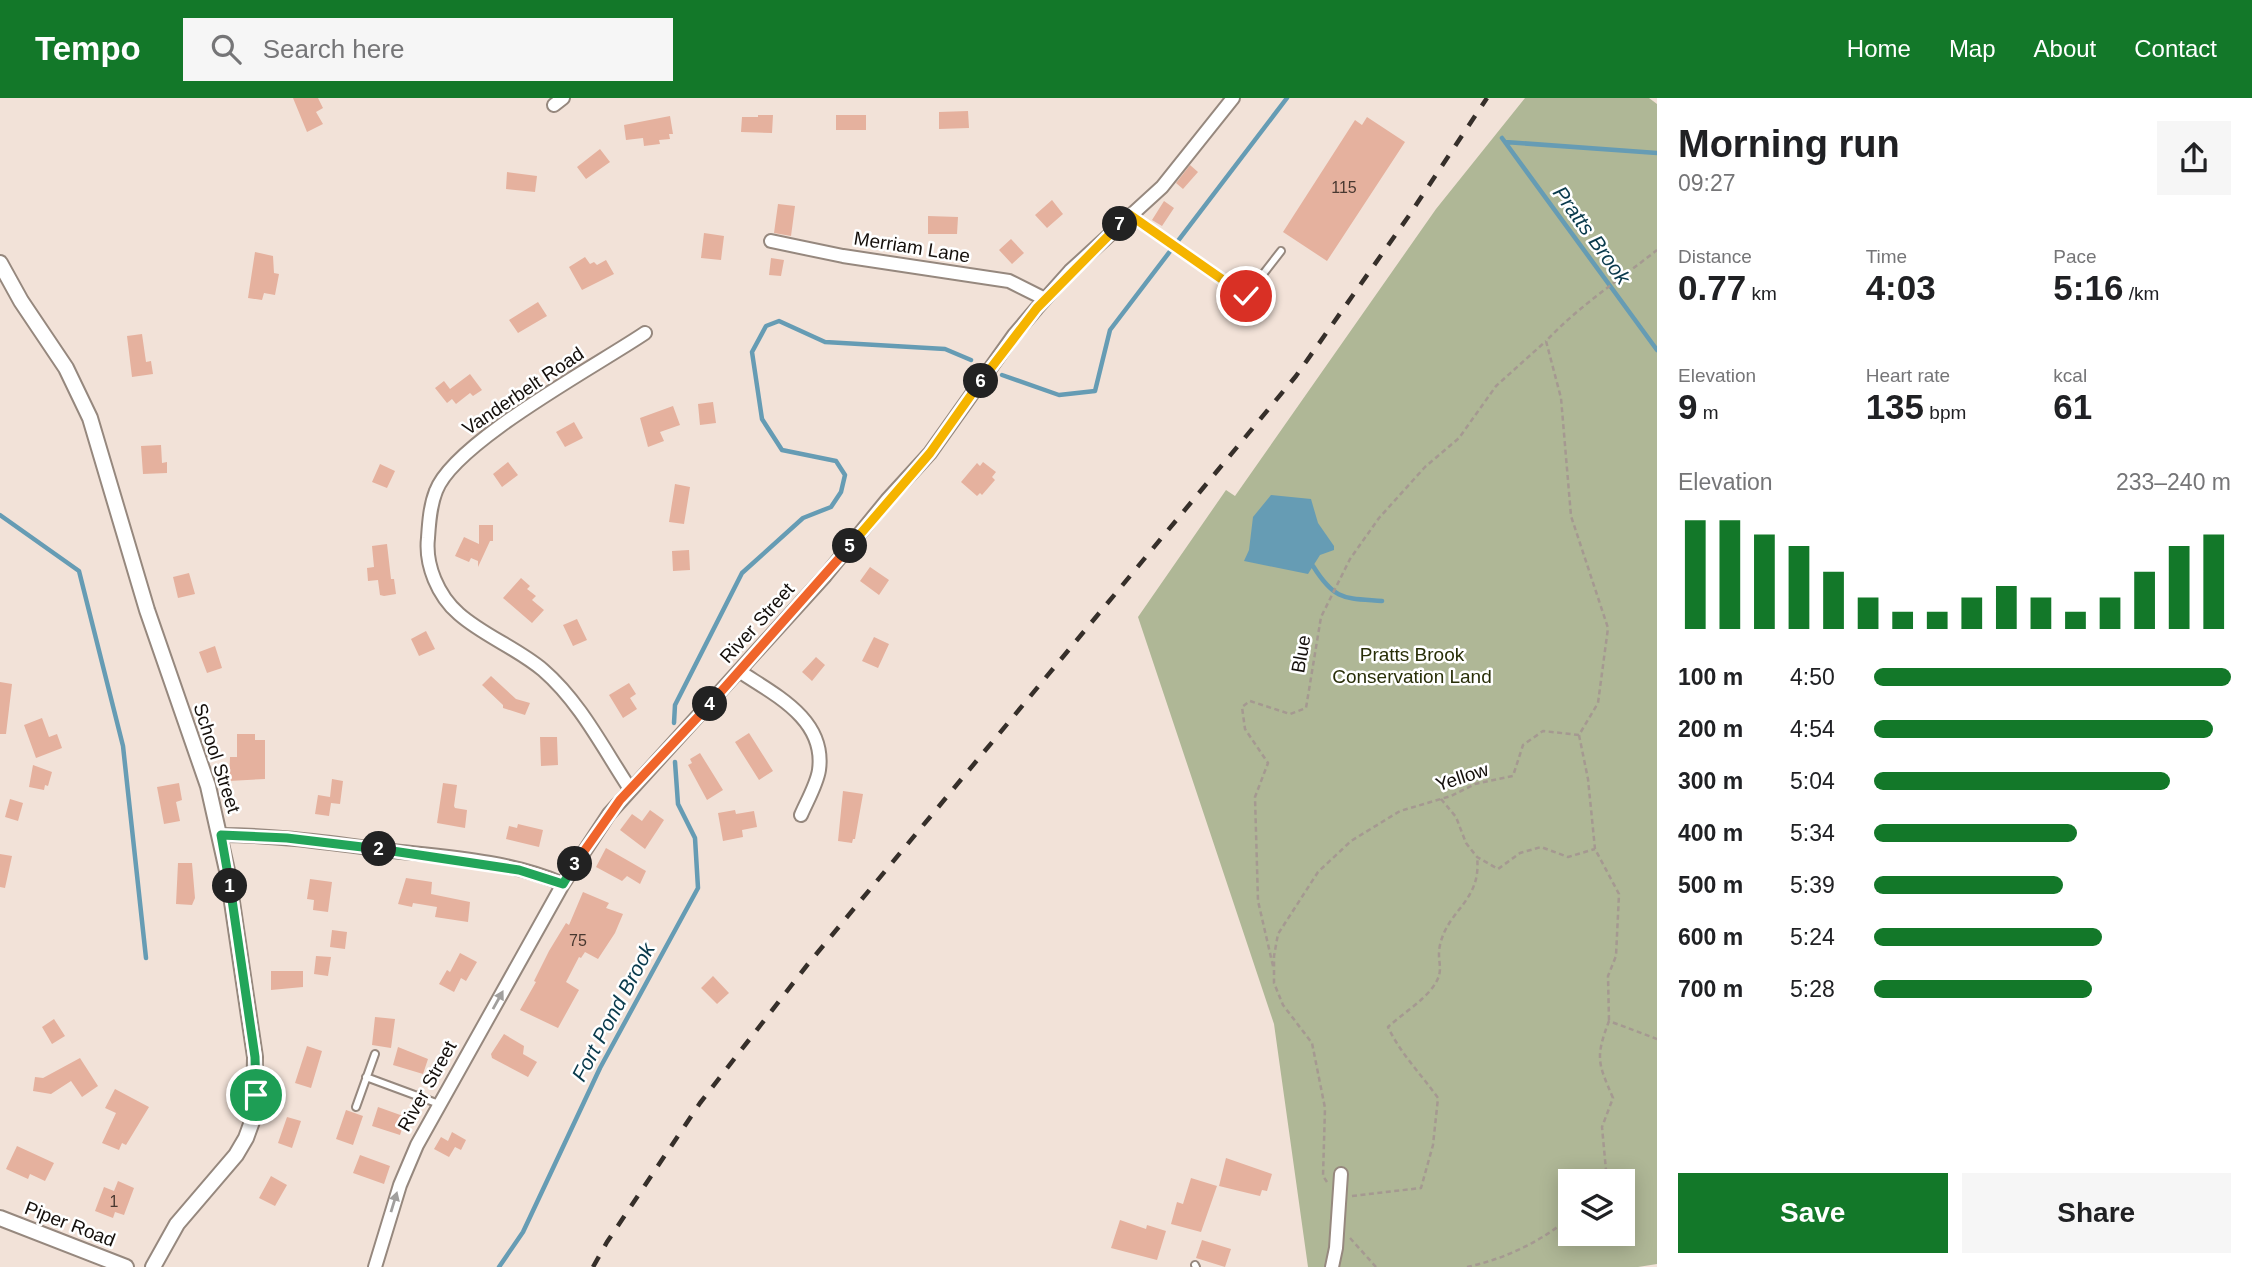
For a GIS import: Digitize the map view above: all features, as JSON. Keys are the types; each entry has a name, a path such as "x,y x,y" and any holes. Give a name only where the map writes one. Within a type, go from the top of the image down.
{"street":[{"name":"River Street","path":"375,1267 407,1164 563,884 604,820 825,576 887,500 930,453 1014,335 1045,299 1162,187 1233,98"},
{"name":"Merriam Lane","path":"771,241 843,256 1009,281 1045,299"},
{"name":"School Street","path":"0,263 66,368 90,418 147,610 201,763 221,835 255,1057 255,1110 251,1128 240,1149 177,1224 153,1267"},
{"name":"Vanderbelt Road","path":"630,789 576,706 558,684 517,652 458,614 435,579 427,548 436,490 467,451 645,333"},
{"path":"739,671 775,695 805,719 814,730 820,751 819,772 801,815"},
{"path":"221,835 296,839 440,857 527,872 563,884"},
{"path":"1332,1267 1336,1248 1340,1174"},
{"name":"Piper Road","path":"0,1218 126,1267"}],"lane":[{"path":"1130,215 1246,296 1281,251"},
{"path":"356,1107 374,1054"},
{"path":"366,1077 439,1104"}],"path":[{"path":"1606,1169 1602,1127 1613,1098 1601,1069 1599,1049 1609,1021 1608,976 1616,956 1619,894 1595,849 1588,779 1578,735 1598,703 1608,628 1571,516 1562,398 1545,341 1588,300 1616,283 1657,250"},
{"name":"Blue","path":"1274,972 1258,901 1255,797 1268,763 1245,729 1242,708 1250,701 1290,714 1306,708 1321,617 1350,559 1379,518 1425,467 1459,438 1496,386 1545,341"},
{"name":"Yellow","path":"1338,1198 1323,1176 1325,1108 1312,1043 1283,1005 1274,983 1278,934 1318,872 1351,841 1400,811 1441,799 1475,784 1513,776 1524,745 1543,731 1578,735"},
{"path":"1441,799 1456,817 1466,843 1477,857 1497,869 1520,853 1541,847 1568,857 1595,849"},
{"path":"1338,1198 1421,1188 1433,1144 1438,1098 1410,1059 1397,1047 1388,1027 1432,989 1442,971 1440,947 1450,923 1475,889 1477,857"},
{"path":"1609,1021 1657,1040"},
{"path":"1467,1267 1550,1235 1558,1228"},
{"path":"1348,1236 1376,1267"}],"green space":[{"name":"Pratts Brook Conservation Land","path":"1525,98 1649,98 1657,104 1657,1264 1638,1267 1308,1267 1274,1024 1138,617 1226,490 1235,496 1436,209"}],"water":[{"path":"1271,495 1311,499 1318,523 1334,546 1334,550 1320,555 1308,574 1244,561 1249,550 1253,517"}],"building":[{"path":"293,98 318,98 323,108 316,112 323,124 307,132"},
{"path":"968,111 969,128 939,129 939,112"},
{"path":"773,115 772,133 741,132 742,117"},
{"path":"836,115 866,115 866,130 836,130"},
{"path":"670,116 673,134 669,134 670,139 659,140 660,144 644,146 643,138 626,140 624,125"},
{"path":"1367,117 1405,142 1327,261 1283,232 1355,120 1362,125"},
{"path":"600,149 610,162 586,179 577,167"},
{"path":"1190,165 1198,172 1183,189 1176,183"},
{"path":"507,172 537,176 535,192 506,189"},
{"path":"1052,200 1063,214 1047,228 1035,215"},
{"path":"1164,201 1174,208 1162,226 1152,220"},
{"path":"778,204 795,206 791,236 774,233"},
{"path":"928,216 958,217 957,234 928,234"},
{"path":"704,233 724,236 721,260 701,258"},
{"path":"1011,239 1024,253 1012,264 999,250"},
{"path":"255,252 273,256 274,273 279,274 275,295 264,293 262,300 248,298"},
{"path":"585,257 590,264 594,262 597,265 606,260 614,274 582,290 569,267"},
{"path":"771,258 784,260 781,276 769,275"},
{"path":"538,302 547,316 518,333 509,320"},
{"path":"142,334 146,362 151,361 153,374 132,377 127,336"},
{"path":"470,374 482,390 473,396 470,393 456,404 452,399 447,403 435,388 444,381 450,389"},
{"path":"713,402 716,423 700,425 698,404"},
{"path":"673,406 680,425 660,432 664,441 648,447 640,418"},
{"path":"574,422 583,438 565,447 556,432"},
{"path":"161,445 162,463 167,462 167,473 143,474 141,446"},
{"path":"508,462 518,475 502,487 493,474"},
{"path":"983,462 996,472 992,477 995,480 982,495 980,493 977,496 961,482 977,463 980,466"},
{"path":"380,464 395,471 387,488 372,482"},
{"path":"675,484 690,487 684,524 669,522"},
{"path":"479,525 493,525 493,541 490,541 478,567 478,561 471,558 469,562 455,556 464,537 479,544"},
{"path":"387,544 391,579 394,579 396,594 384,596 380,595 378,580 368,581 367,568 374,567 372,546"},
{"path":"689,550 690,570 673,571 672,551"},
{"path":"870,567 889,580 879,595 860,581"},
{"path":"189,573 195,594 178,598 173,577"},
{"path":"521,578 530,586 527,589 536,596 532,600 544,610 532,623 503,598"},
{"path":"577,619 587,640 573,646 563,625"},
{"path":"426,631 435,649 419,656 411,639"},
{"path":"874,637 889,644 878,668 862,661"},
{"path":"215,646 222,668 207,673 199,652"},
{"path":"816,657 825,665 812,681 802,672"},
{"path":"491,676 516,699 530,703 525,715 503,708 482,685"},
{"path":"0,682 12,684 6,734 0,734"},
{"path":"629,683 636,694 630,698 637,709 623,718 609,695"},
{"path":"42,718 49,737 57,734 62,748 36,758 24,725"},
{"path":"749,733 773,771 759,780 735,742"},
{"path":"237,734 255,734 255,740 265,740 265,779 229,781 230,757 237,757"},
{"path":"540,737 557,737 558,765 541,766"},
{"path":"700,753 723,790 707,800 688,765 692,763 690,759"},
{"path":"33,765 52,772 44,790 29,787"},
{"path":"332,779 343,781 340,804 331,803 329,816 315,814 318,795 330,797"},
{"path":"179,783 182,800 176,802 180,821 164,824 157,787"},
{"path":"443,783 457,785 454,806 467,810 465,828 437,823"},
{"path":"843,791 863,794 852,843 838,841"},
{"path":"10,799 23,803 18,821 5,817"},
{"path":"650,810 664,820 645,849 620,830 632,814 642,821"},
{"path":"735,810 736,814 754,811 757,827 742,830 743,837 723,841 718,813"},
{"path":"518,824 543,830 539,847 506,839 509,826 517,828"},
{"path":"606,848 646,871 640,884 627,876 622,881 596,867"},
{"path":"0,854 12,856 5,888 0,887"},
{"path":"178,863 192,863 195,898 192,905 176,904"},
{"path":"406,878 432,882 431,894 470,902 468,922 435,917 437,907 413,903 412,907 398,904"},
{"path":"310,879 332,882 328,912 313,910 314,900 307,899"},
{"path":"583,892 609,903 606,908 623,914 615,933 598,959 585,952 579,957 566,982 579,990 558,1028 520,1010 549,951 566,923 569,925"},
{"path":"332,930 347,932 345,949 330,947"},
{"path":"460,953 477,962 466,981 461,978 454,992 439,984 447,970 450,972"},
{"path":"316,956 331,957 328,976 314,974"},
{"path":"271,971 303,971 303,987 271,990"},
{"path":"713,976 729,993 717,1004 701,988"},
{"path":"375,1017 395,1019 391,1048 372,1045"},
{"path":"54,1019 65,1036 52,1044 42,1027"},
{"path":"504,1034 524,1046 523,1054 537,1062 528,1077 492,1058 491,1054"},
{"path":"307,1046 322,1051 311,1088 295,1083"},
{"path":"398,1047 428,1059 423,1074 393,1065"},
{"path":"80,1058 98,1086 82,1097 71,1081 51,1094 33,1091 35,1077 43,1078"},
{"path":"115,1089 149,1107 126,1145 122,1143 119,1150 102,1143 116,1113 105,1108"},
{"path":"378,1107 406,1117 400,1135 372,1126"},
{"path":"346,1110 363,1116 353,1145 336,1139"},
{"path":"287,1117 301,1121 292,1148 278,1143"},
{"path":"452,1132 466,1140 461,1150 455,1147 449,1157 434,1149 441,1137 448,1141"},
{"path":"17,1146 54,1163 45,1181 30,1174 28,1179 6,1169"},
{"path":"360,1155 390,1166 384,1184 353,1173"},
{"path":"1226,1158 1272,1174 1267,1191 1262,1190 1260,1196 1219,1186"},
{"path":"271,1176 287,1185 275,1206 259,1198"},
{"path":"1191,1178 1217,1186 1201,1232 1171,1224 1177,1202 1183,1204"},
{"path":"118,1181 134,1188 124,1215 115,1212 113,1218 95,1211 104,1187 114,1191"},
{"path":"1120,1220 1146,1229 1147,1225 1166,1231 1157,1260 1111,1248"},
{"path":"1202,1240 1231,1249 1225,1267 1196,1258"}],"waterway":[{"name":"Fort Pond Brook","path":"1002,375 1059,395 1095,391 1110,330 1287,98"},
{"name":"Pratts Brook","path":"1502,138 1657,350"},
{"path":"1505,142 1657,153"},
{"name":"Fort Pond Brook","path":"674,723 675,705 742,573 803,518 831,507 841,492 845,475 836,461 782,450 762,419 752,352 766,326 779,321 825,342 945,349 971,360"},
{"path":"0,515 79,571 123,746 146,958"},
{"path":"1313,566 1334,592 1349,598 1382,601"},
{"name":"Fort Pond Brook","path":"499,1267 523,1232 600,1068 698,888 695,838 678,804 675,762"}],"railway":[{"path":"593,1267 700,1103 808,964 1296,376 1408,217 1487,98"}],"route":[{"path":"256,1095 254,1046 221,835 287,838 440,857 510,868 563,884 620,800 825,576 887,500 930,453 1014,335 1070,271 1118,225 1130,215 1246,296"}]}
